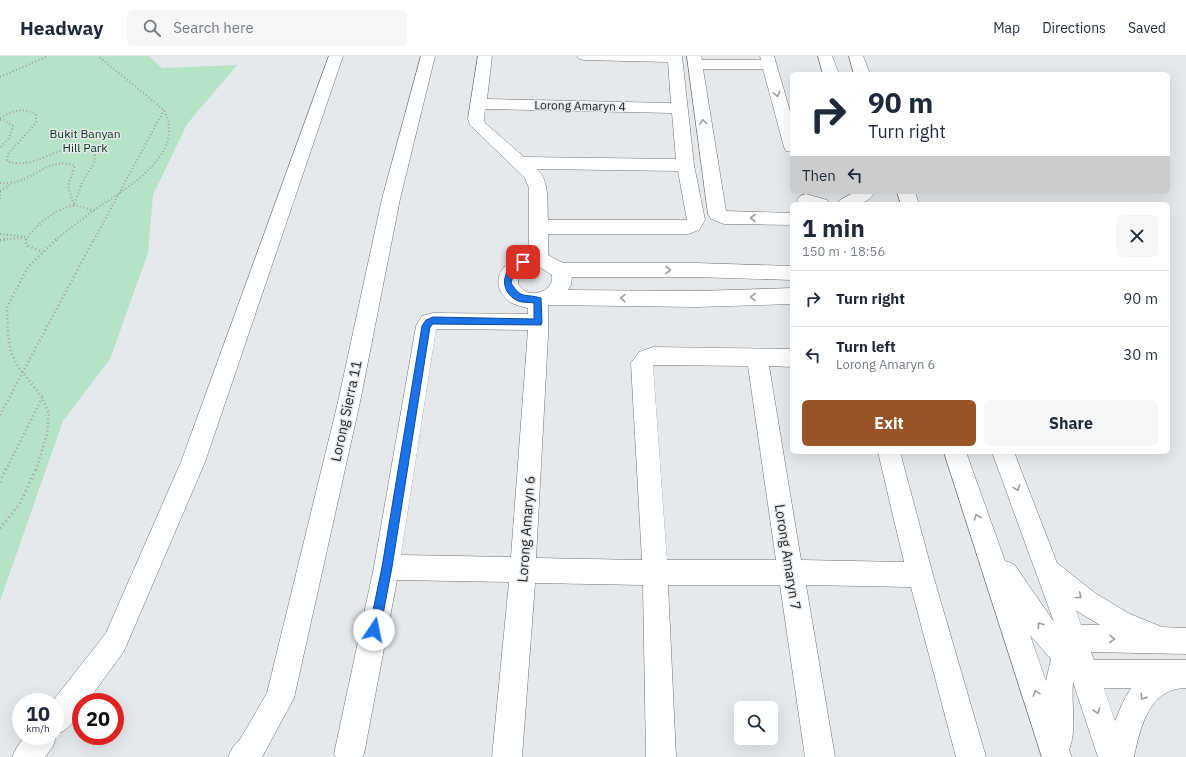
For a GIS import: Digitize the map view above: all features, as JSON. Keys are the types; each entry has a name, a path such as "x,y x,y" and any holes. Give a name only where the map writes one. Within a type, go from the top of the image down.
{"street":[{"path":"64,709 115,642 193,462 336,56"},
{"name":"Lorong Sierra 11","path":"243,757 251,748 280,698 347,410 391,199 428,56"},
{"path":"485,56 476,119 478,125 534,176 538,188 539,259"},
{"path":"538,227 688,227 694,225 696,220 685,165 675,57 584,56"},
{"path":"825,56 830,72"},
{"path":"856,56 861,72"},
{"path":"790,140 768,60 694,60 717,214 724,218 790,219"},
{"name":"Lorong Amaryn 4","path":"479,104 680,108"},
{"path":"521,164 685,165"},
{"path":"850,202 864,194"},
{"path":"539,259 551,263 559,270 562,281 560,287 556,293 542,306 514,294 507,283 511,271 523,262 539,259"},
{"path":"559,270 696,270 790,273"},
{"path":"350,754 387,567 426,326 429,322 542,306 697,298 790,296"},
{"name":"Lorong Amaryn 6","path":"508,757 542,306"},
{"path":"661,757 655,573 642,363 646,358 653,356 790,358"},
{"name":"Lorong Amaryn 7","path":"757,357 820,757"},
{"path":"890,454 920,575 971,757"},
{"path":"956,454 1057,757"},
{"path":"1004,454 1049,572 1069,647 1085,674 1113,757"},
{"path":"988,548 1039,625 1069,647 1175,641"},
{"path":"387,567 655,573 790,572 920,575"},
{"path":"1049,572 1086,602 1121,623 1175,641"},
{"path":"1060,757 1058,701 1059,676 1069,647"},
{"path":"1085,674 1180,674"},
{"path":"1120,757 1124,732 1136,706 1149,688 1180,674"},
{"path":"28,757 37,745"}],"path":[{"path":"0,77 48,56"},
{"path":"0,528 19,505 32,480 48,432 49,413 42,398 23,373 10,350 7,307 27,267 43,252 94,211 117,197 149,171 161,156 170,132 169,119 164,110 98,56"},
{"path":"0,119 20,110 31,110 36,114 36,123 8,154 7,161 11,164 23,164 78,147 89,148 95,155 94,162 82,183 74,205"},
{"path":"0,415 164,110"},
{"path":"0,119 13,126 9,138 0,148"},
{"path":"0,183 20,182 56,163 69,162 75,166 67,186 67,192 74,205"},
{"path":"0,199 0,191 13,183"},
{"path":"43,252 28,246 25,242 29,233 60,210 74,205 94,211"},
{"path":"0,234 26,237"},
{"path":"0,240 26,237"},
{"path":"0,482 42,398"}],"green space":[{"name":"Bukit Banyan Hill Park","path":"0,56 149,56 162,68 237,65 187,124 153,195 148,253 110,359 63,421 0,601"}],"route":[{"path":"374,630 387,567 426,326 429,322 433,321 538,322 538,300 521,298 514,294 507,283 511,271 523,262"}]}
